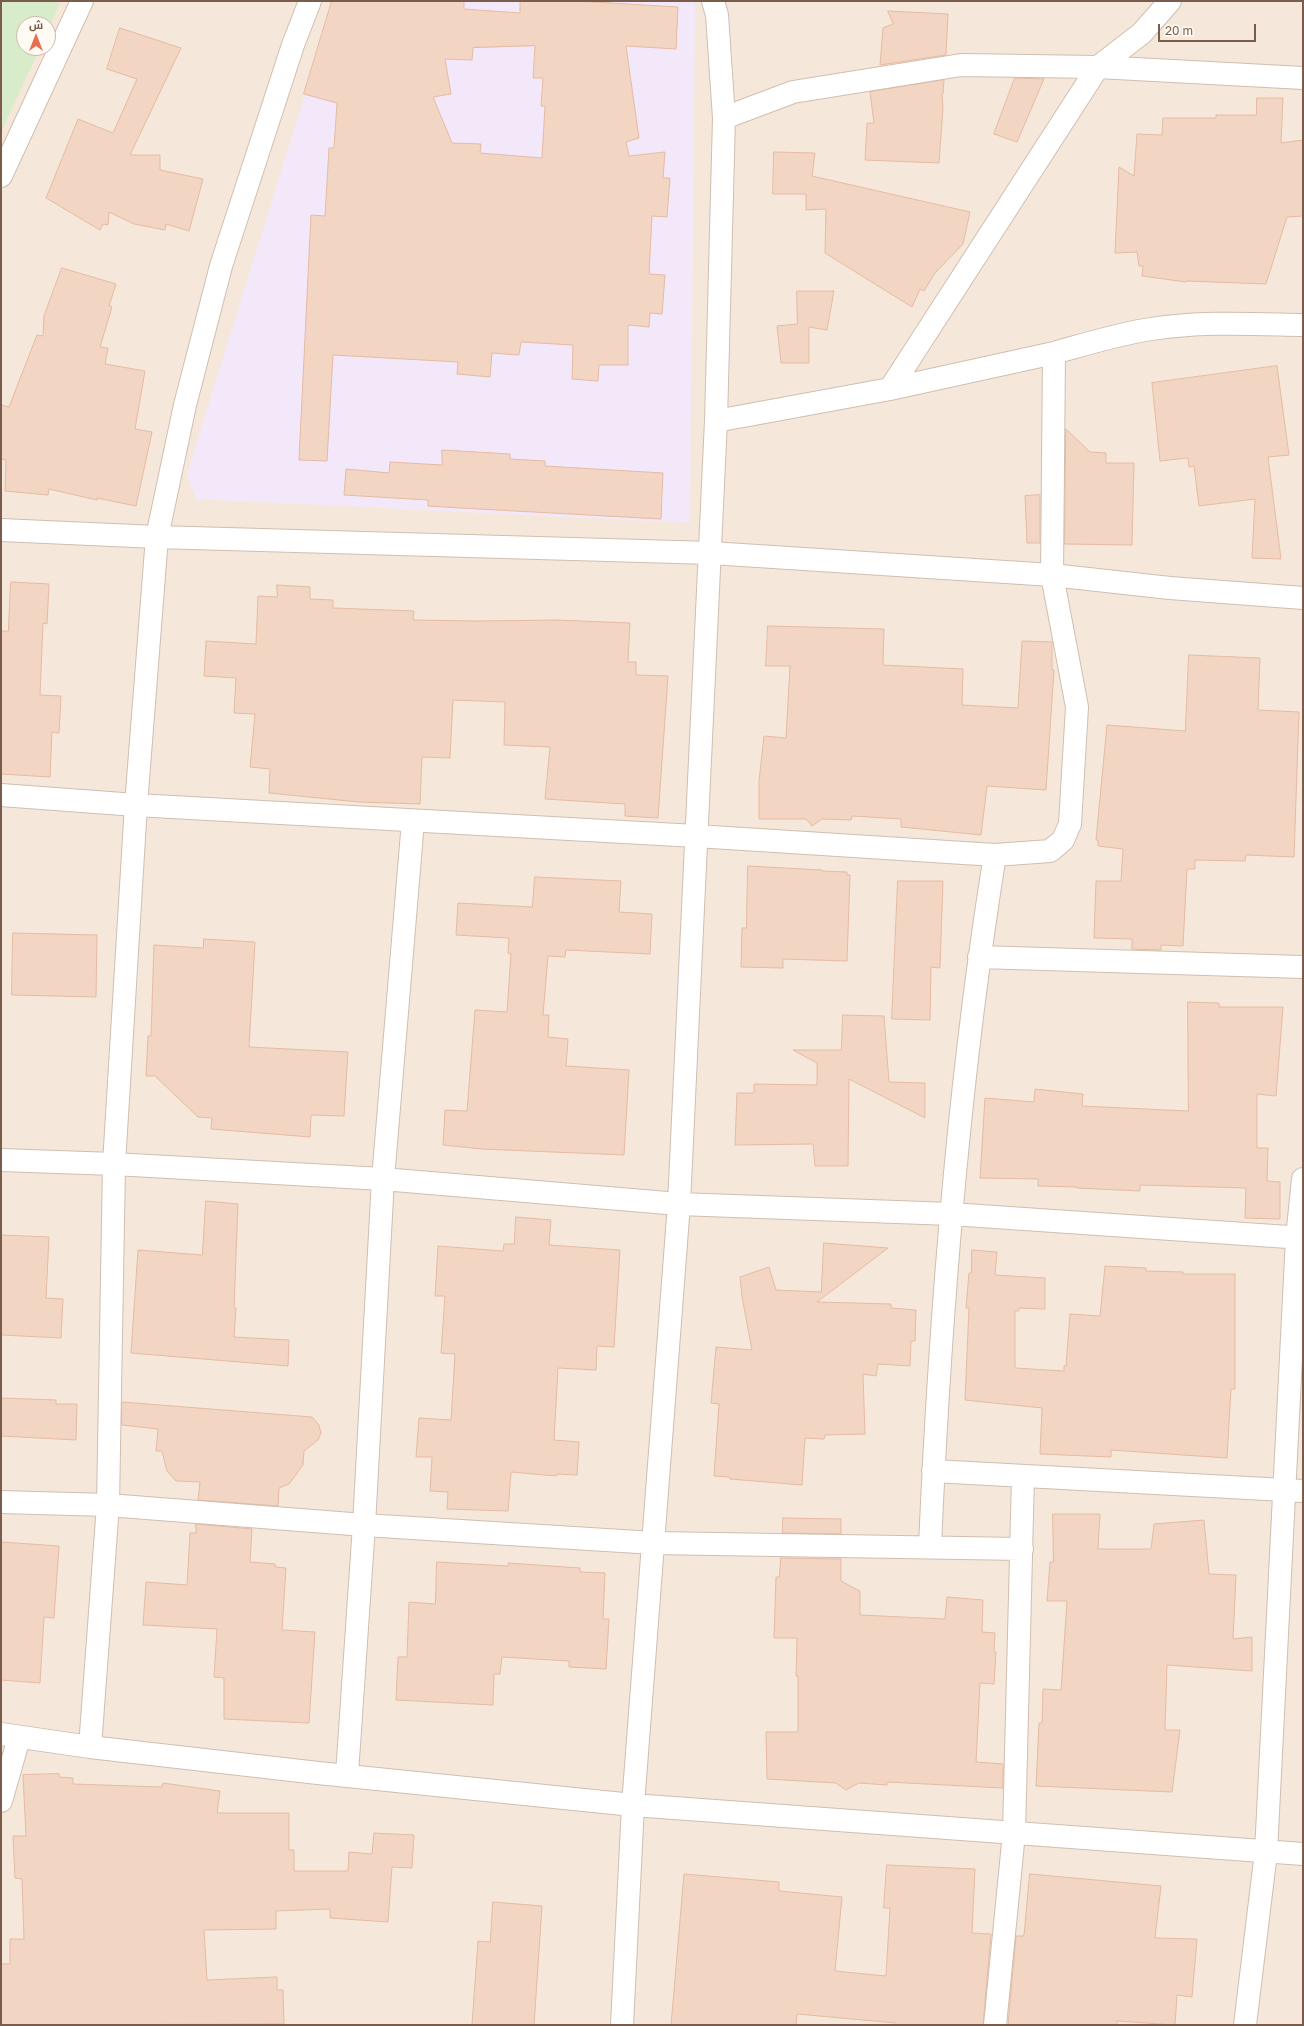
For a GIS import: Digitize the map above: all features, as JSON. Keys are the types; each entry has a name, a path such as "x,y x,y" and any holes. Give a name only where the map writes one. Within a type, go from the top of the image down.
{"street":[{"path":"1,176 82,1"},
{"path":"90,1747 108,1505 114,1164 136,805 157,537 185,405 221,266 293,45 310,1"},
{"path":"622,2025 633,1805 679,1204 711,553 724,118 717,15 713,1"},
{"path":"890,389 1098,67 1142,33 1170,1"},
{"path":"724,118 793,92 961,65 1098,67 1303,78"},
{"path":"716,421 890,389 1054,353 1117,336 1152,329 1212,323 1303,325"},
{"path":"1,795 136,805 696,836 995,855 1050,851 1063,840 1070,824 1077,707 1052,575 1054,353"},
{"path":"1,530 157,537 711,553 1052,575 1170,588 1303,598"},
{"path":"347,1774 364,1525 383,1179 413,821"},
{"path":"930,1546 933,1471 951,1214 979,957 995,855"},
{"path":"979,957 1303,967"},
{"path":"1,1160 114,1164 383,1179 679,1204 951,1214 1300,1238"},
{"path":"1246,2025 1266,1852 1293,1490 1303,1179"},
{"path":"933,1471 1293,1490"},
{"path":"995,2025 1014,1833 1023,1476"},
{"path":"1,1502 108,1505 364,1525 654,1542 1022,1548"},
{"path":"1,1801 10,1736 90,1747 633,1805 1303,1854"}],"shaded area":[{"path":"1,1 1303,1 1303,2025 1,2025"},
{"path":"334,1 695,1 690,523 196,499 187,474"}],"green space":[{"path":"1,1 61,1 54,16 16,16 16,56 36,56 1,132"}],"building":[{"path":"332,1 464,1 464,9 520,13 520,1 577,1 678,7 676,49 626,46 639,138 626,142 629,156 665,152 663,178 670,178 667,217 652,216 649,274 665,275 662,314 650,313 649,327 628,325 628,365 599,365 598,381 572,379 573,345 521,342 519,355 492,353 490,377 457,374 458,362 333,355 327,461 299,460 311,215 325,216 329,148 334,148 337,103 304,94","holes":["535,46 533,78 543,78 541,106 545,106 542,158 480,153 481,144 452,143 433,97 451,94 445,59 472,60 473,48"]},
{"path":"888,11 948,14 946,55 880,65 883,28 893,24"},
{"path":"120,28 181,48 130,155 160,155 160,170 203,179 189,231 166,224 165,230 134,224 109,212 108,225 103,224 100,230 46,198 78,119 113,133 137,79 107,69"},
{"path":"1015,78 1044,79 1017,142 994,134"},
{"path":"944,80 939,163 865,160 867,123 874,123 870,92"},
{"path":"1257,98 1283,98 1281,143 1303,140 1303,216 1287,217 1266,284 1186,282 1142,276 1143,266 1139,266 1137,252 1115,253 1119,167 1134,176 1137,134 1162,135 1163,118 1216,118 1216,115 1256,115"},
{"path":"774,152 815,153 812,176 970,212 963,244 935,273 924,291 920,289 912,307 825,253 826,209 806,210 806,194 773,194"},
{"path":"62,268 116,284 109,306 112,307 100,347 108,348 105,364 145,371 135,429 152,432 136,506 97,498 97,500 49,489 48,495 5,491 6,460 1,459 1,405 9,407 37,335 43,336 44,316"},
{"path":"797,291 834,291 827,330 809,327 809,363 781,363 777,326 797,324"},
{"path":"1277,366 1289,455 1268,457 1281,559 1252,558 1255,499 1199,506 1194,466 1189,467 1188,458 1160,461 1152,383"},
{"path":"1066,429 1090,452 1106,453 1106,463 1134,463 1132,545 1065,544"},
{"path":"442,450 510,454 510,459 545,461 545,466 663,473 661,519 428,506 428,500 344,495 346,469 389,473 390,462 442,465"},
{"path":"1040,495 1040,543 1027,543 1025,496"},
{"path":"11,582 49,584 47,624 43,623 40,695 61,696 59,733 52,732 50,777 1,774 1,631 8,631"},
{"path":"277,585 310,587 310,599 333,600 333,608 414,611 413,620 557,620 630,623 628,662 636,662 636,675 668,676 658,818 625,816 625,804 545,799 550,747 504,745 505,702 453,700 450,758 422,757 420,804 359,802 269,793 270,769 250,767 255,714 234,713 236,678 204,676 206,641 256,644 258,596 277,597"},
{"path":"768,626 884,629 883,665 963,669 962,705 1018,708 1022,641 1052,642 1052,670 1054,670 1046,790 987,786 981,835 901,827 901,819 852,816 851,820 822,819 812,826 806,819 759,819 759,781 764,736 786,738 790,666 766,666"},
{"path":"1189,655 1260,658 1258,710 1299,712 1294,857 1246,855 1245,861 1195,860 1195,869 1187,869 1183,946 1161,945 1161,950 1132,949 1132,939 1094,938 1096,881 1121,881 1123,849 1098,846 1098,840 1096,840 1107,725 1185,731"},
{"path":"748,866 847,872 847,875 850,875 847,961 783,959 783,968 741,967 742,928 746,928"},
{"path":"535,877 621,881 619,912 652,914 650,954 566,950 565,957 548,956 543,1015 549,1015 548,1037 568,1039 566,1066 629,1070 624,1155 482,1149 443,1145 445,1110 467,1111 475,1010 507,1012 511,954 508,953 509,938 456,935 458,903 532,907"},
{"path":"898,881 943,881 940,968 931,967 930,1020 892,1019"},
{"path":"13,933 97,935 96,997 12,995"},
{"path":"204,939 255,942 249,1047 348,1052 344,1116 311,1115 310,1137 211,1129 212,1118 198,1117 155,1076 146,1076 148,1036 151,1036 154,945 203,948"},
{"path":"1188,1002 1219,1003 1219,1007 1283,1007 1276,1096 1257,1094 1257,1148 1268,1148 1267,1181 1280,1182 1280,1219 1245,1218 1246,1188 1140,1185 1140,1191 1038,1186 1038,1179 980,1178 985,1098 1034,1102 1035,1089 1083,1094 1082,1106 1188,1111"},
{"path":"843,1015 884,1016 889,1082 925,1083 925,1118 849,1079 848,1166 815,1166 813,1144 735,1145 737,1093 754,1093 754,1084 817,1085 817,1063 793,1050 841,1050"},
{"path":"206,1201 238,1204 234,1337 289,1340 288,1366 131,1353 138,1250 202,1255"},
{"path":"516,1217 551,1220 549,1245 620,1250 614,1347 597,1346 596,1370 558,1368 554,1440 579,1442 577,1475 557,1474 556,1476 511,1472 508,1511 447,1509 448,1492 430,1491 432,1457 416,1457 419,1418 451,1420 455,1354 441,1353 445,1296 435,1296 438,1246 503,1251 504,1244 514,1244"},
{"path":"1,1235 49,1237 46,1298 63,1299 61,1338 1,1335"},
{"path":"824,1243 888,1248 817,1302 891,1304 891,1308 916,1310 915,1341 911,1341 910,1366 878,1364 876,1376 863,1374 865,1434 825,1435 824,1439 805,1438 802,1485 730,1479 730,1477 714,1476 719,1404 711,1403 716,1347 752,1350 742,1297 740,1277 769,1267 776,1290 821,1292"},
{"path":"972,1250 997,1252 995,1275 1045,1278 1045,1309 1019,1308 1019,1311 1015,1311 1015,1368 1064,1371 1064,1366 1066,1366 1070,1314 1100,1316 1105,1266 1146,1268 1146,1271 1183,1272 1183,1274 1235,1274 1235,1389 1231,1389 1227,1458 1111,1450 1111,1457 1040,1454 1042,1408 965,1400 969,1308 966,1308 969,1273 971,1273"},
{"path":"1,1398 56,1400 56,1404 77,1404 76,1440 1,1436"},
{"path":"122,1402 312,1417 319,1425 321,1433 318,1440 304,1451 303,1465 289,1484 279,1488 278,1506 198,1500 200,1482 176,1481 167,1471 162,1451 156,1451 158,1429 122,1425"},
{"path":"1053,1514 1100,1514 1098,1549 1151,1549 1154,1524 1204,1520 1209,1574 1236,1575 1233,1639 1252,1637 1252,1671 1167,1665 1165,1730 1180,1730 1172,1792 1036,1786 1039,1723 1042,1723 1043,1689 1061,1690 1067,1601 1047,1601 1050,1562 1053,1562"},
{"path":"783,1518 841,1519 841,1534 783,1533"},
{"path":"196,1524 252,1529 250,1562 275,1564 275,1567 286,1568 282,1630 315,1632 309,1723 224,1719 224,1678 214,1677 217,1629 143,1625 146,1582 187,1585 190,1533 196,1533"},
{"path":"1,1542 59,1546 54,1618 44,1617 40,1683 1,1680"},
{"path":"781,1558 841,1559 841,1581 860,1591 860,1615 945,1619 947,1597 983,1600 982,1632 995,1633 994,1652 996,1652 994,1684 980,1683 976,1762 1003,1764 1003,1788 887,1782 887,1785 859,1783 846,1790 836,1783 767,1779 766,1732 798,1732 798,1676 796,1676 797,1638 774,1638 776,1577 779,1577"},
{"path":"437,1562 508,1566 508,1563 580,1568 580,1572 605,1573 603,1619 609,1619 606,1669 569,1667 569,1661 502,1657 500,1674 494,1674 493,1705 396,1700 398,1657 407,1657 409,1602 435,1604"},
{"path":"59,1774 59,1777 73,1778 73,1784 162,1787 163,1783 220,1791 217,1813 289,1813 289,1850 294,1850 294,1871 348,1871 349,1852 372,1854 374,1833 414,1835 412,1868 392,1867 388,1922 330,1918 330,1909 276,1911 276,1929 204,1930 207,1980 277,1977 277,1990 283,1990 284,2024 1,2025 1,1964 10,1964 10,1939 24,1939 22,1879 15,1878 13,1836 26,1836 23,1775"},
{"path":"887,1865 975,1869 972,1933 991,1934 983,2025 896,2025 896,2023 797,2014 796,2025 671,2025 684,1874 779,1882 779,1891 842,1897 835,1971 886,1976 890,1908 884,1908"},
{"path":"1030,1874 1161,1886 1155,1938 1197,1939 1192,1997 1177,1995 1175,2025 1117,2021 1117,2025 1008,2025 1016,1936 1023,1936 1024,1934"},
{"path":"493,1902 542,1906 534,2025 472,2025 478,1941 490,1942"}]}
